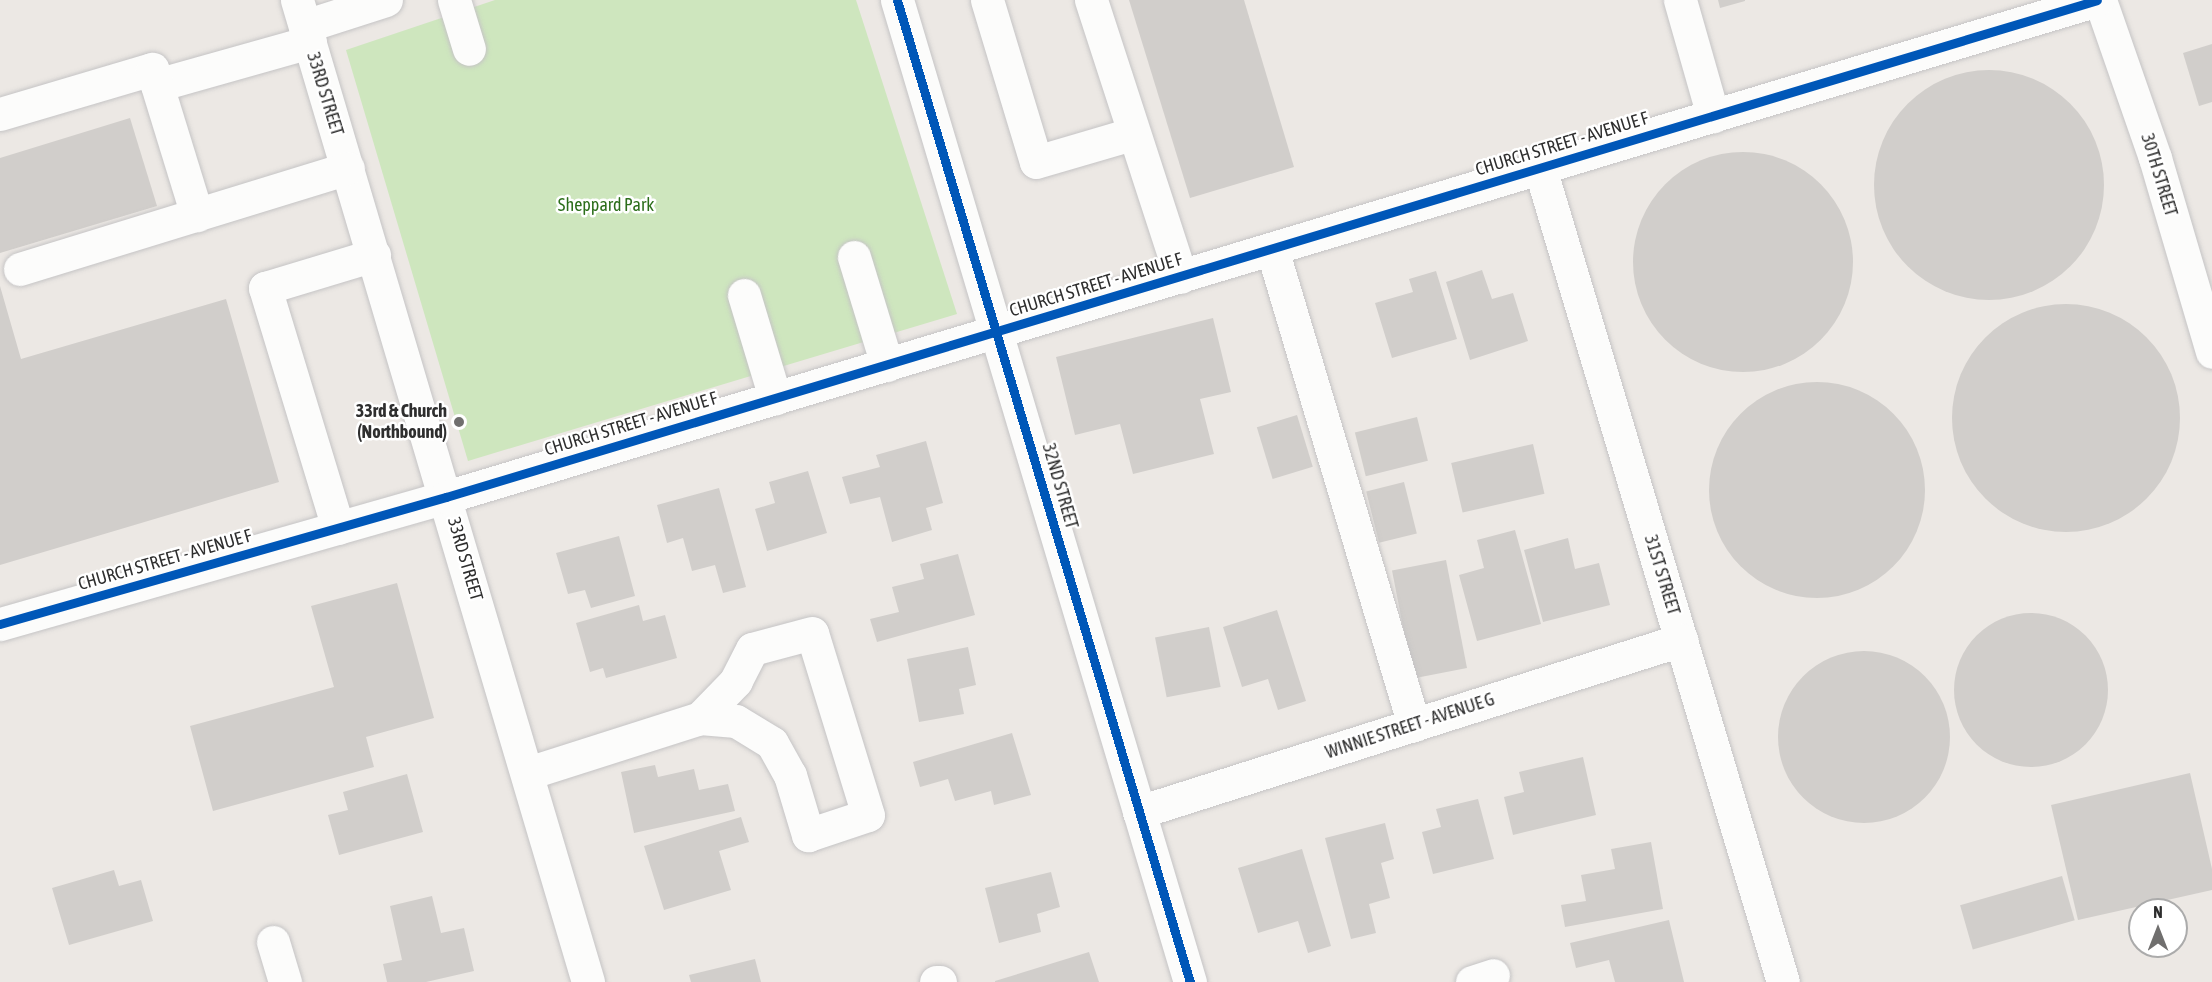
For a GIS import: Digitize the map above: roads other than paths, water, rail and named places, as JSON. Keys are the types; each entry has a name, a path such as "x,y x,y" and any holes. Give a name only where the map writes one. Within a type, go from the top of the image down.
{"street":[{"path":"157,85 304,23 386,0"},
{"path":"454,0 469,49"},
{"name":"32ND STREET","path":"897,0 1190,982"},
{"path":"987,0 1036,162 1132,134"},
{"path":"1091,0 1132,134 1180,277"},
{"path":"1680,0 1713,116"},
{"name":"CHURCH STREET - AVENUE F","path":"0,624 446,497 2098,0"},
{"name":"30TH STREET","path":"2098,0 2155,158 2212,352"},
{"name":"33RD STREET","path":"304,23 528,773 588,982"},
{"path":"0,114 152,69 197,215"},
{"path":"20,269 348,168"},
{"name":"31ST STREET","path":"1540,168 1783,982"},
{"path":"1272,249 1414,724"},
{"path":"338,528 265,288 374,255"},
{"path":"854,257 887,365"},
{"path":"744,295 776,398"},
{"path":"528,773 700,718 736,721 772,743 789,775 808,835 867,815 812,633 752,649 736,681 700,718"},
{"name":"WINNIE STREET - AVENUE G","path":"1139,812 1681,640"},
{"path":"273,942 285,982"}],"place":[{"name":"33rd & Church (Northbound)","path":"459,422"}],"park label":[{"name":"Sheppard Park","path":"606,205"}]}
